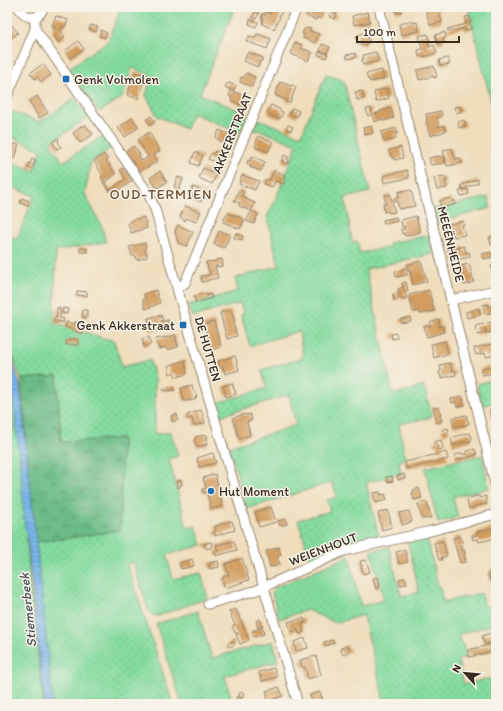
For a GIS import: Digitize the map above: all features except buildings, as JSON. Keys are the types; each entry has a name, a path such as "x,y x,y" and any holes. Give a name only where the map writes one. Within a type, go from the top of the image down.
{"street":[{"path":"18,7 30,18 41,14 44,7"},
{"name":"AKKERSTRAAT","path":"178,288 185,283 297,7"},
{"name":"MEEËNHEIDE","path":"379,7 496,488"},
{"path":"7,97 35,29 35,17"},
{"name":"DE HUTTEN","path":"35,29 148,193 155,210 298,704"},
{"path":"451,300 496,290"},
{"name":"WEIENHOUT","path":"208,604 256,590 344,552 496,514"}],"green space":[{"path":"121,7 235,7 200,94 247,114 240,133 192,113 186,129 157,116 146,95 152,76 132,68 123,97 99,112 68,69 108,41"},
{"path":"468,7 496,7 496,122"},
{"path":"326,74 344,81 370,192 345,198 352,242 357,241 360,253 390,247 389,243 429,235 433,254 366,269 393,395 424,386 432,417 399,424 405,459 399,462 401,473 366,483 379,537 350,546 349,545 311,561 298,520 330,511 327,500 337,497 332,482 247,509 229,447 296,425 289,395 220,416 216,403 267,388 261,370 303,358 299,331 250,346 241,315 244,314 240,303 193,317 188,305 238,291 235,278 279,266 267,217 297,145 260,130 254,131 258,119 301,136"},
{"path":"75,98 89,117 50,143 63,162 103,136 111,148 91,162 85,194 102,227 106,242 56,251 54,323 114,341 122,367 150,360 155,378 155,434 171,432 178,456 169,459 187,528 196,526 202,545 167,555 173,579 201,573 208,598 157,616 152,615 149,612 133,562 127,564 173,704 51,704 35,542 120,530 122,439 61,442 57,376 21,379 7,340 7,238 8,236 17,239 34,196 7,185 7,160 34,171 41,150 7,135 7,117 10,111 40,122"},
{"path":"488,197 491,208 437,222 434,209"},
{"path":"7,363 14,397 23,479 30,587 44,704 7,704"},
{"path":"57,376 61,442 122,438 120,530 35,542 21,379"},
{"path":"496,379 496,402 482,406 477,384"},
{"path":"482,455 489,488 453,497 458,517 438,523 425,468"},
{"path":"427,537 438,587 440,587 443,602 481,593 485,607 496,604 496,624 459,634 467,657 458,660 464,684 496,677 496,704 385,704 363,615 336,623 307,610 279,619 272,593 274,588 349,556 361,606 384,600 371,551 389,547 401,596 419,592 408,542"},
{"path":"198,611 212,658 273,641 278,661 225,676 233,704 182,704 156,624"}],"water":[{"path":"7,342 20,385 53,704 45,704 42,686 24,518 20,461 10,371 7,363"}],"place":[{"name":"Genk Volmolen","path":"66,79"},
{"name":"Genk Akkerstraat","path":"183,325"},
{"name":"Hut Moment","path":"211,491"}],"district":[{"name":"OUD-TERMIEN","path":"161,194"}],"water label":[{"name":"Stiemerbeek","path":"28,610"}]}
